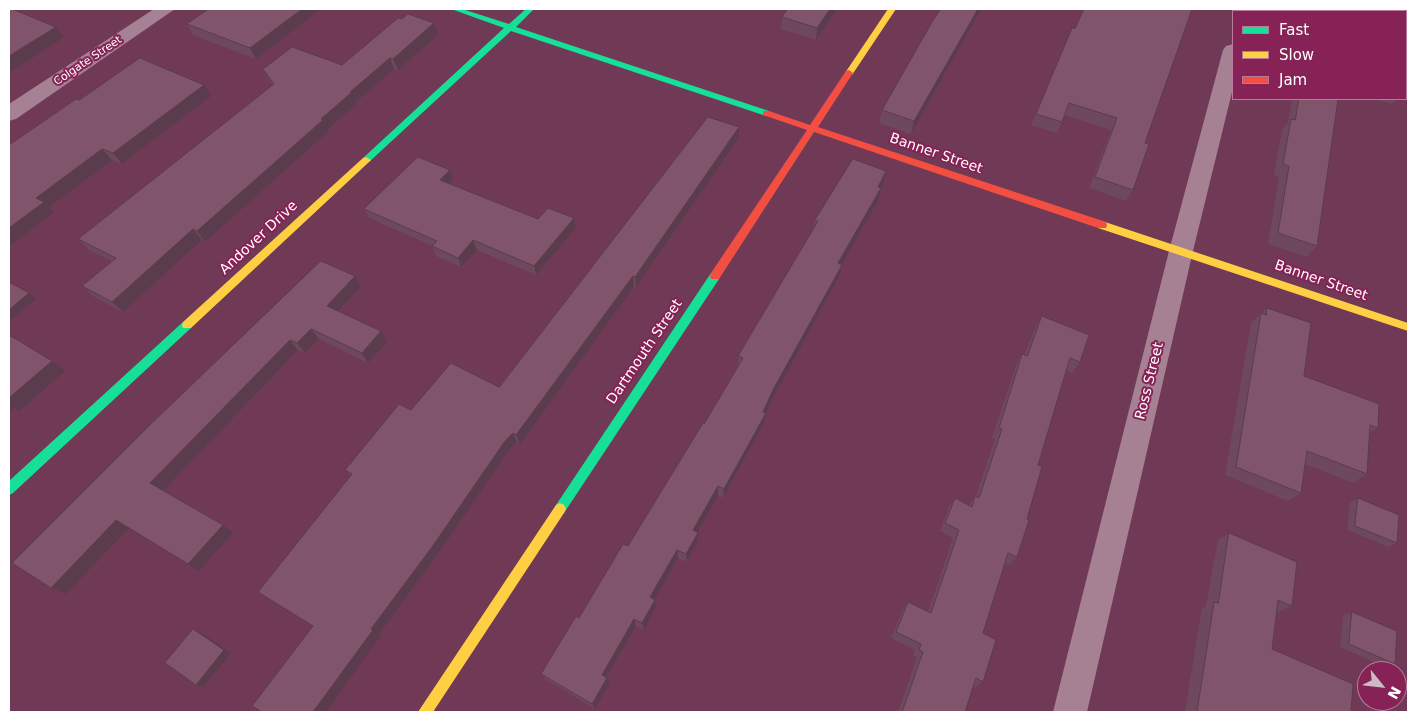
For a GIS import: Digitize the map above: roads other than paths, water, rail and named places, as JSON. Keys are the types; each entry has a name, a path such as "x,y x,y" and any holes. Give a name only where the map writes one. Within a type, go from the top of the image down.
{"street":[{"name":"Colgate Street","path":"9,114 166,9"},
{"name":"Banner Street","path":"455,9 1408,327"},
{"name":"Andover Drive","path":"9,489 530,9"},
{"name":"Dartmouth Street","path":"425,712 892,9"},
{"name":"Ross Street","path":"1070,712 1232,54"}]}
